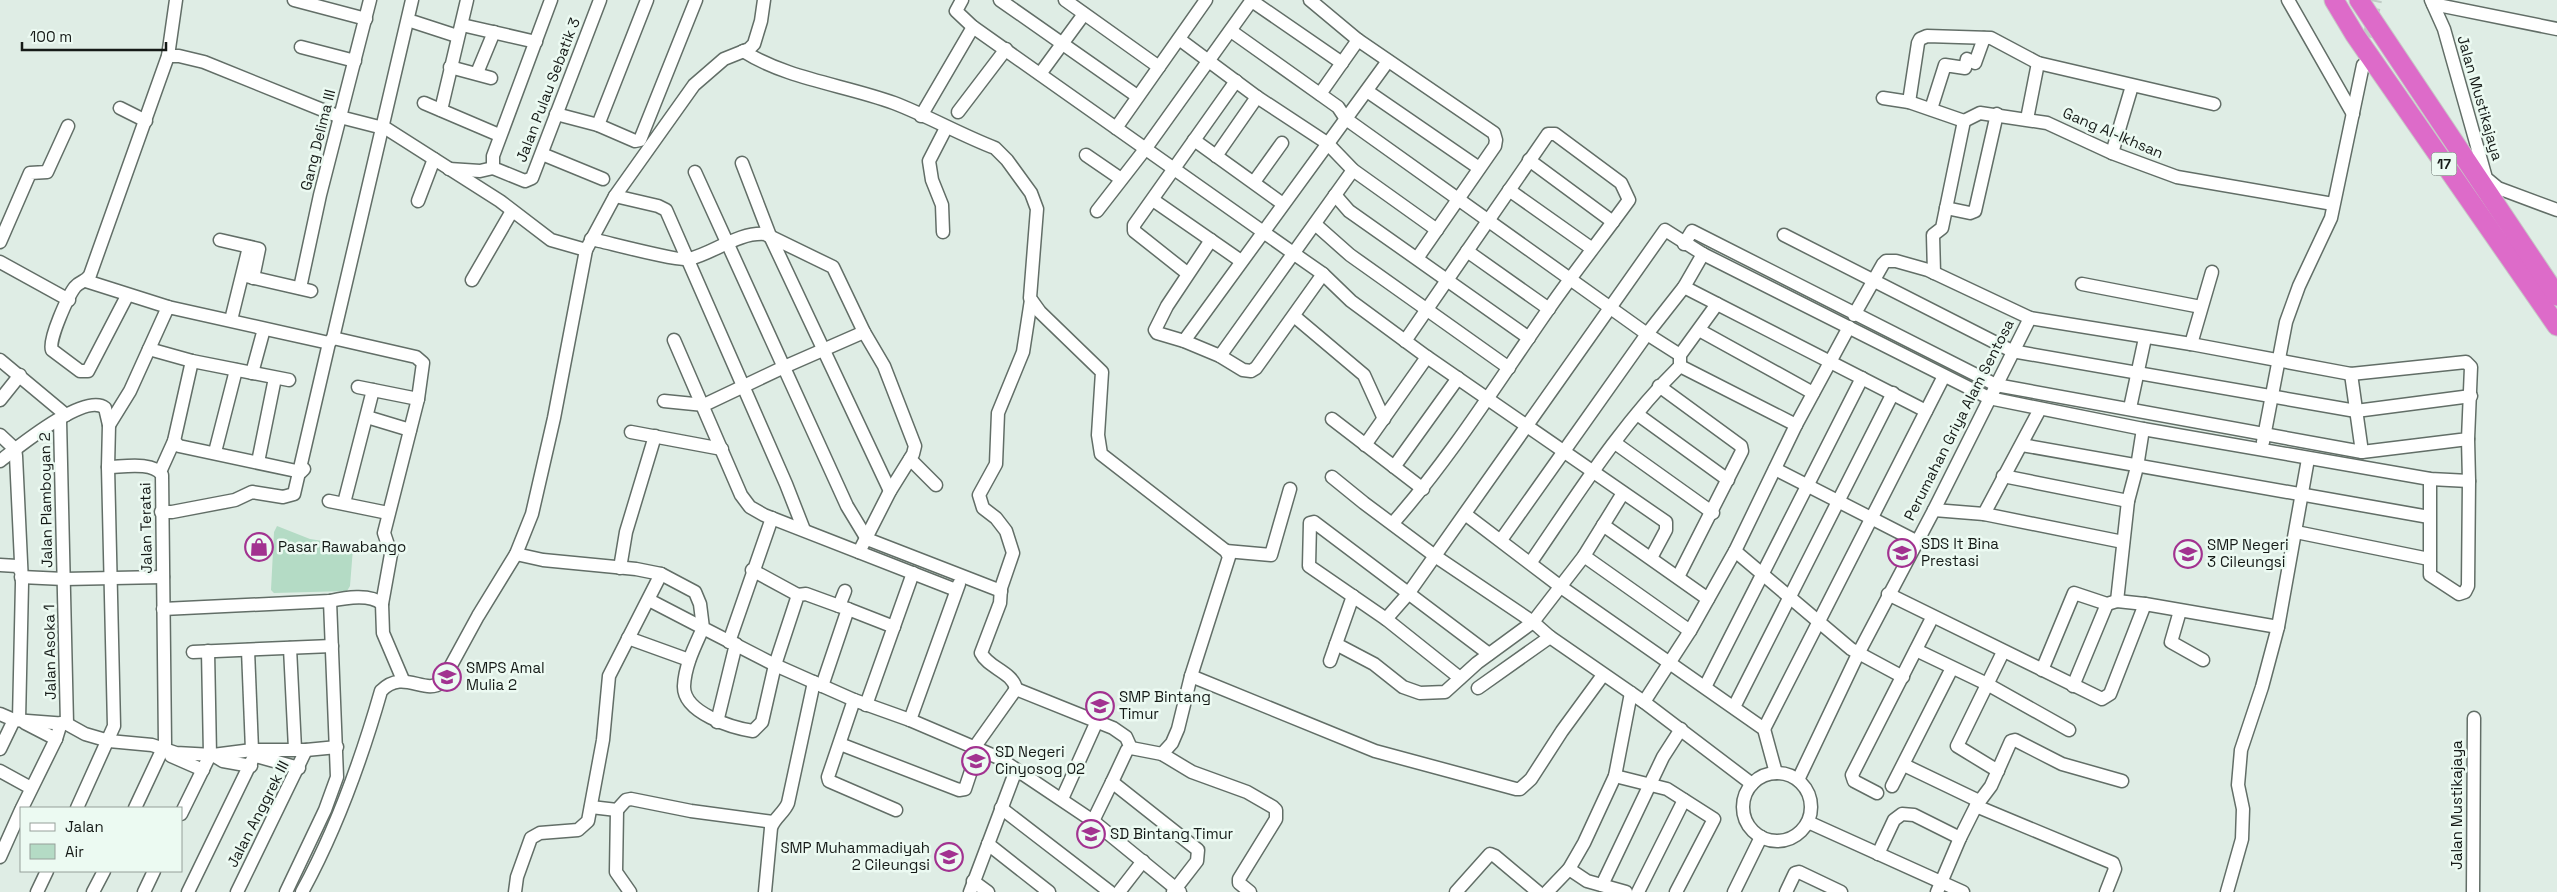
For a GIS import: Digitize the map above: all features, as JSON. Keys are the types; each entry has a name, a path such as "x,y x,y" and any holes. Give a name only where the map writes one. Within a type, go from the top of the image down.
{"highway":[{"name":"17","path":"2334,0 2355,35 2557,326"},
{"name":"17","path":"2360,0 2557,296"}],"street":[{"path":"127,296 85,372 80,371 50,347 52,337 74,289 86,281 90,275 146,122 168,56 176,0"},
{"path":"295,0 366,19"},
{"name":"Gang Delima III","path":"248,277 305,290 320,195 370,0"},
{"path":"174,441 179,446 304,471 359,221 364,219 412,0"},
{"path":"384,128 420,0"},
{"path":"441,110 467,0"},
{"name":"Jalan Pulau Sebatik 3","path":"493,168 519,179 527,181 532,178 600,0"},
{"path":"598,125 647,0"},
{"path":"556,114 598,125 635,141 641,138 696,0"},
{"path":"302,892 328,844 348,796 381,691 388,685 403,680 435,686 442,682 478,616 516,554 532,514 589,244 615,196 694,85 724,59 750,48 755,41 764,0"},
{"path":"962,0 956,11 973,27 1323,274 1352,301 1487,400 1528,426 1666,522 1666,530 1651,558"},
{"path":"1000,0 1137,96"},
{"path":"1065,0 1159,67"},
{"path":"1116,128 1206,0"},
{"path":"1097,211 1146,148 1252,0 1342,64"},
{"path":"1310,0 1358,40 1494,133 1496,140 1494,146 1418,257"},
{"path":"2288,0 2353,114"},
{"path":"448,169 480,171 493,168 493,156 499,135 536,42 548,1"},
{"path":"2432,2 2557,29"},
{"name":"Jalan Mustikajaya","path":"2432,2 2444,29 2486,178 2498,188 2557,209"},
{"path":"1040,74 1084,14"},
{"path":"414,22 460,30 494,32 536,42"},
{"path":"921,116 973,27"},
{"path":"1231,31 1338,107 1346,118 1457,200 1612,308 1680,360 1796,425"},
{"path":"477,73 494,32"},
{"path":"1910,102 1920,39 1927,36 1984,38 1999,41 2038,63 2214,104"},
{"path":"1931,110 1945,65 1965,68 1968,59 1975,63 1984,38"},
{"path":"1179,39 1210,60 1257,97 1327,143 1353,170 1437,230"},
{"path":"1320,94 1358,40"},
{"path":"301,47 355,61"},
{"path":"958,112 1006,49"},
{"path":"743,51 752,57 795,73 895,103 946,128 995,148 1007,160 1031,193 1037,215 1029,296 1040,312 1102,372 1098,439 1102,456 1226,551 1229,559 1191,676 1178,729 1172,743 1162,754"},
{"path":"168,56 179,56 204,62 340,117 384,128 512,210 551,240 589,244 687,260 755,234 770,236 833,267 864,332 884,366 915,446 910,459 890,491 859,552"},
{"path":"1184,341 1388,61"},
{"path":"2027,119 2038,63"},
{"path":"2262,449 2293,300 2327,230 2363,65"},
{"path":"450,67 491,78"},
{"path":"1187,273 1134,231 1134,225 1175,170 1236,81"},
{"path":"2112,153 2132,86"},
{"path":"1367,91 1479,168"},
{"path":"1216,156 1257,97"},
{"path":"1883,98 1910,102 1964,121 1942,230 1933,236 1934,273"},
{"path":"424,104 499,135"},
{"path":"120,108 146,122"},
{"name":"Gang Al-Ikhsan","path":"1964,121 1975,114 1998,114 2052,124 2112,153 2192,180 2333,204"},
{"path":"1946,208 1970,213 1975,211 1998,114"},
{"path":"0,242 30,174 48,172 68,126"},
{"path":"943,232 942,205 932,180 929,161 946,128"},
{"path":"1393,523 1423,489 1487,400 1591,248 1629,200 1624,186 1555,134 1548,134 1405,340"},
{"path":"1194,140 1283,204"},
{"path":"1254,182 1282,143"},
{"path":"542,154 603,179"},
{"path":"1086,155 1121,179"},
{"path":"418,200 434,159"},
{"path":"1529,160 1613,222"},
{"path":"742,163 770,236 850,401 857,423 890,491"},
{"path":"1220,356 1353,170"},
{"path":"695,172 852,516 867,539 1001,591"},
{"path":"1509,190 1591,248"},
{"path":"1335,195 1349,211 1418,257 1529,338"},
{"path":"615,196 664,208 675,228 687,260 744,387 804,530"},
{"path":"1153,200 1241,261"},
{"path":"472,280 512,210"},
{"path":"1315,224 1350,255 1508,368"},
{"path":"1386,619 1408,594 1612,308 1665,230 1684,244 1703,254 1996,385 2130,408 2362,452 2468,439"},
{"path":"1684,244 1692,231 1944,376 1989,398 2143,429 2262,449 2308,459 2430,479 2469,481"},
{"path":"1784,235 1874,279 2012,351 2356,411 2471,396"},
{"path":"220,240 259,249 231,320"},
{"path":"1211,240 1187,273 1155,327 1157,333 1184,341 1220,356 1243,370 1254,370 1323,274"},
{"path":"1467,252 1549,309"},
{"path":"1501,540 1647,334 1684,287 1703,254"},
{"path":"1644,702 1690,631 1735,551 1812,393 1831,362 1874,279 1883,264 1890,260 1906,263 1934,273 2030,318 2145,338 2192,344 2351,374 2466,362 2471,367 2471,396 2468,439 2468,586 2465,592 2455,593 2431,577 2428,559 2430,479"},
{"path":"0,262 69,300"},
{"path":"2192,344 2212,272"},
{"path":"86,281 127,296 160,303 168,307 264,329 334,340 420,359 423,370 418,399 388,513 384,538 391,554 382,604 383,633 403,680"},
{"path":"2082,284 2201,307"},
{"path":"1684,287 1926,411"},
{"path":"1031,300 1023,352 998,413 996,464 979,495 983,508 1004,528 1012,547 1013,556 1001,591 1000,603 981,653 991,665 1013,681 1016,689 1123,733 1131,748"},
{"path":"1531,562 1594,471 1680,360 1717,304"},
{"path":"109,425 119,410 168,307"},
{"path":"1294,316 1364,375 1384,419"},
{"name":"Perumahan Griya Alam Sentosa","path":"1798,780 1888,594 1934,510 2030,318"},
{"path":"252,373 264,329"},
{"path":"1699,330 1812,393"},
{"path":"664,401 704,405 824,348 864,332"},
{"path":"2130,408 2145,338"},
{"path":"674,340 746,503 757,512 956,590"},
{"path":"149,349 192,361 289,380"},
{"path":"1365,445 1427,357"},
{"path":"0,360 20,375 63,418"},
{"path":"160,472 174,441 192,361"},
{"path":"215,452 236,370"},
{"path":"2351,374 2362,452"},
{"path":"0,400 20,375"},
{"path":"1764,729 1944,376"},
{"path":"258,462 276,378"},
{"path":"1394,467 1458,378"},
{"path":"1705,687 1862,378"},
{"path":"1659,386 1741,446 1742,454 1713,513 1678,577"},
{"path":"358,387 418,399"},
{"path":"344,503 373,390"},
{"path":"1734,707 1893,393"},
{"path":"0,460 33,434 63,418 98,405 105,408 109,425 108,467 114,722 109,741 77,807"},
{"path":"1984,514 2040,409"},
{"path":"1637,414 1728,480"},
{"path":"367,417 410,430"},
{"name":"Jalan Plamboyan 2","path":"63,418 64,580"},
{"path":"1332,419 1423,489"},
{"path":"2074,686 2112,602 2128,501 2137,467 2143,429"},
{"path":"631,432 722,449"},
{"path":"0,436 15,449 21,574 16,720 0,749"},
{"path":"620,568 626,532 654,436"},
{"path":"1615,443 1713,513"},
{"path":"2022,445 2429,518"},
{"path":"910,459 936,485"},
{"path":"2227,892 2242,839 2242,809 2238,785 2241,750 2262,688 2278,627 2308,459"},
{"name":"Jalan Teratai","path":"108,467 150,467 162,475 165,740 162,751"},
{"path":"1775,470 1916,541"},
{"path":"161,512 172,512 235,500 252,492 283,497 292,495 299,471"},
{"path":"1332,476 1364,503 1435,556 1533,622 1550,637 1644,702 1752,784"},
{"path":"2003,476 2128,501"},
{"path":"1226,551 1271,555 1290,489"},
{"path":"1336,644 1374,664 1403,687 1413,692 1426,694 1445,692 1489,654 1533,622 1584,556 1623,493"},
{"path":"329,501 388,513"},
{"path":"1934,510 1984,514 2123,542"},
{"path":"1465,514 1531,562 1561,587 1764,729 1776,773"},
{"path":"717,722 733,643 752,570 772,518"},
{"path":"1460,678 1386,619 1308,564 1311,522 1314,522 1489,654"},
{"path":"1603,525 1708,599"},
{"path":"2296,532 2428,559"},
{"path":"1735,551 1858,654 1903,677"},
{"path":"516,554 543,560 661,574 695,592 700,604 703,628 689,660 684,687 686,695 704,714 717,722 748,730 758,728 762,722 775,664 798,595"},
{"path":"1584,556 1690,631"},
{"path":"0,565 17,566 21,574"},
{"path":"752,570 798,595 806,594 894,627"},
{"path":"896,810 829,782 828,777 840,744 894,627 913,573"},
{"path":"21,574 64,580 163,577"},
{"path":"515,892 517,877 531,838 540,833 578,830 588,821 602,740 609,676 650,600 661,574"},
{"path":"910,720 962,575"},
{"name":"Jalan Asoka 1","path":"23,807 64,724 64,580"},
{"path":"765,892 773,822 783,814 788,803 818,684 844,607 845,591"},
{"path":"2042,670 2072,594 2078,593 2112,602 2145,604 2278,627"},
{"path":"1888,594 1932,618 2099,699 2109,697 2145,604"},
{"path":"1330,661 1353,596"},
{"path":"163,609 330,601 349,597 374,600 382,604"},
{"path":"650,600 818,684 860,703 910,720 999,758 1093,821 1176,891 1197,860 1198,850 1112,782"},
{"path":"286,892 335,786 338,769 330,601"},
{"path":"2180,611 2171,642 2203,660"},
{"path":"1877,793 1854,781 1852,775 1932,618"},
{"path":"1478,688 1550,637"},
{"path":"628,638 689,660"},
{"path":"193,652 332,646"},
{"path":"290,648 301,750"},
{"path":"188,892 254,755 248,650"},
{"path":"1916,650 1987,684 2069,730"},
{"path":"182,812 212,755 208,651"},
{"path":"1998,771 1957,746 2003,652"},
{"path":"1892,786 1952,668"},
{"path":"1191,676 1375,751 1520,789 1532,779 1562,730 1603,675"},
{"path":"840,744 958,790 966,786 976,749 1016,689"},
{"path":"1547,892 1569,869 1584,843 1615,776 1631,693"},
{"path":"0,714 56,739"},
{"name":"Jalan Mustikajaya","path":"2473,892 2474,718"},
{"path":"16,720 64,724 84,734 109,741 152,745 203,770"},
{"path":"1062,799 1097,721"},
{"path":"1602,885 1680,729"},
{"path":"1939,887 1960,838 1998,771 2010,742 2014,740 2062,764 2122,781"},
{"path":"162,751 212,755 222,762 254,755 337,747"},
{"path":"1131,748 1162,754 1192,772 1247,792 1276,810 1276,819 1239,879 1239,883 1250,892"},
{"path":"1093,821 1124,754 1131,748"},
{"name":"Jalan Anggrek III","path":"237,892 299,768 301,750"},
{"path":"135,807 162,751"},
{"path":"254,755 299,768"},
{"path":"1904,765 1978,804 2113,863 2115,869 2106,892"},
{"path":"988,892 972,886 1016,770"},
{"path":"0,771 31,788"},
{"path":"1776,773 1798,780 1803,785 1810,799 1808,822 1791,838 1776,841 1762,837 1747,822 1744,813 1744,802 1752,784 1767,775 1776,773"},
{"path":"1615,776 1667,789 1714,820 1676,892"},
{"path":"630,892 616,872 617,810 626,800 631,799 691,811 773,822"},
{"path":"1638,892 1684,800"},
{"path":"591,807 617,810"},
{"path":"1001,808 1110,892"},
{"name":"Jalan Asoka 1","path":"0,857 6,830 20,812"},
{"path":"1878,854 1894,820 1902,814 1914,815 1960,838"},
{"path":"1808,822 1878,854 1939,887 1964,892"},
{"path":"1734,892 1762,837"},
{"path":"988,844 1049,892"},
{"path":"1456,892 1490,854 1495,856 1538,892"},
{"path":"1119,892 1143,862"},
{"path":"1569,869 1587,881 1626,892"},
{"path":"37,892 47,872"},
{"path":"93,892 103,872"},
{"path":"144,892 154,872"},
{"path":"1786,892 1795,874 1799,872 1841,892"}],"water":[{"path":"277,526 310,539 348,545 353,548 350,586 347,591 274,593 271,590 274,532"}],"tunnel":[{"path":"2365,55 2376,0"}],"place":[{"name":"Pasar Rawabango","path":"259,547"},
{"name":"SDS It Bina Prestasi","path":"1902,553"},
{"name":"SMP Negeri 3 Cileungsi","path":"2188,554"},
{"name":"SMPS Amal Mulia 2","path":"447,677"},
{"name":"SMP Bintang Timur","path":"1100,706"},
{"name":"SD Negeri Cinyosog 02","path":"976,761"},
{"name":"SD Bintang Timur","path":"1091,834"},
{"name":"SMP Muhammadiyah 2 Cileungsi","path":"949,857"}]}
